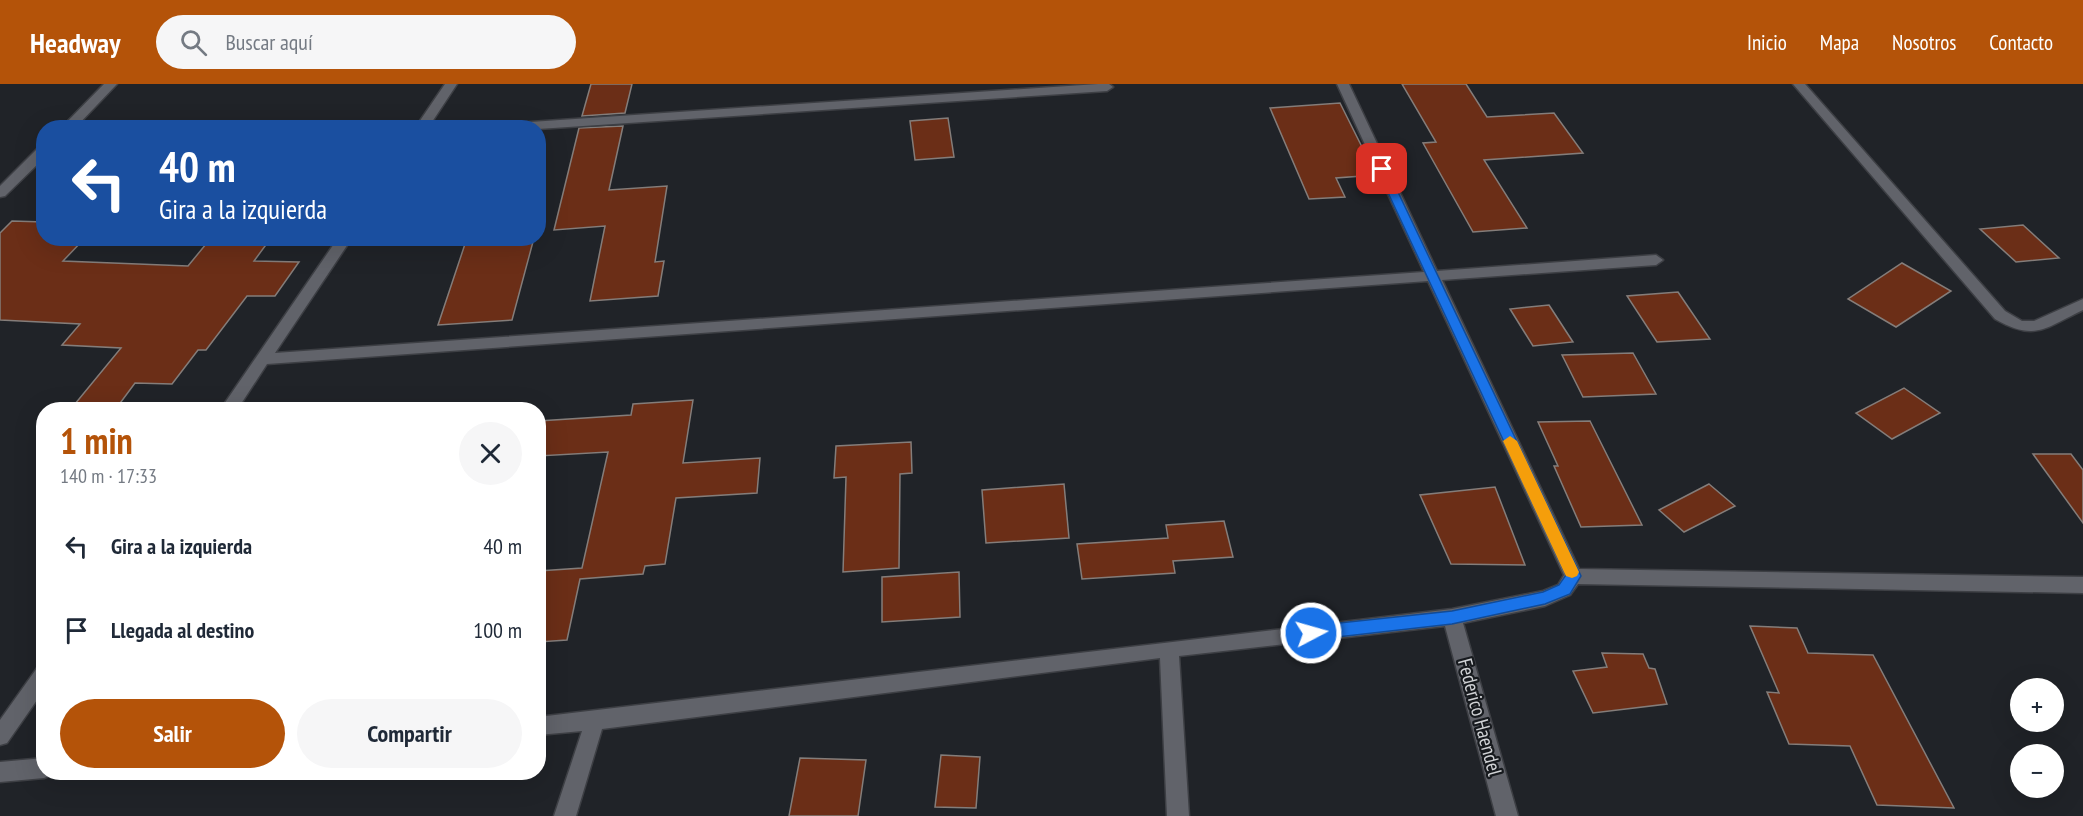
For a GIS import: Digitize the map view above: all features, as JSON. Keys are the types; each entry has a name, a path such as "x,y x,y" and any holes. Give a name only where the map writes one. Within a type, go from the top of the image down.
{"street":[{"path":"75,120 111,84"},
{"path":"426,120 451,84"},
{"path":"1342,84 1573,576"},
{"path":"1800,84 2000,315 2019,326 2036,326 2083,304"},
{"path":"546,125 1107,87"},
{"path":"0,193 36,158"},
{"path":"233,402 340,246"},
{"path":"263,359 1656,260"},
{"path":"1573,576 2083,585"},
{"path":"546,725 595,722 1169,649 1452,617 1545,598 1564,590 1573,576"},
{"name":"Federico Haendel","path":"1452,617 1507,816"},
{"path":"1169,649 1178,816"},
{"path":"0,736 36,685"},
{"path":"565,816 595,722"},
{"path":"0,772 36,769"}],"building":[{"path":"591,84 632,84 625,113 582,116"},
{"path":"1402,84 1466,84 1487,117 1554,113 1583,153 1484,160 1527,228 1473,232 1423,143 1436,142"},
{"path":"1340,103 1376,175 1336,178 1345,197 1309,199 1270,108"},
{"path":"948,118 954,157 915,160 910,121"},
{"path":"623,126 609,190 667,186 655,262 664,261 658,296 590,301 605,226 554,230 579,128"},
{"path":"12,221 36,222 36,246 77,246 63,261 188,266 204,246 265,246 254,261 299,262 275,296 247,296 206,350 198,350 172,384 135,383 121,402 77,402 121,348 62,345 80,324 0,320 0,233"},
{"path":"2023,225 2059,258 2016,262 1980,229"},
{"path":"464,246 532,246 512,320 438,325"},
{"path":"1902,263 1951,291 1896,327 1848,299"},
{"path":"1678,292 1710,339 1657,342 1627,296"},
{"path":"1549,305 1573,342 1533,346 1510,309"},
{"path":"1633,353 1656,394 1583,397 1562,355"},
{"path":"1904,388 1940,413 1892,439 1856,413"},
{"path":"693,400 683,463 760,458 757,493 676,498 665,564 645,566 643,574 580,579 567,640 546,641 546,570 582,568 608,452 546,456 546,420 631,415 633,404"},
{"path":"1590,421 1642,525 1581,527 1554,466 1558,466 1538,422"},
{"path":"911,442 912,473 900,474 899,568 843,572 846,477 834,478 836,446"},
{"path":"2033,454 2071,454 2083,470 2083,523"},
{"path":"1064,484 1069,538 986,543 982,490"},
{"path":"1709,484 1735,506 1684,532 1659,510"},
{"path":"1495,487 1525,565 1451,564 1420,495"},
{"path":"1224,521 1233,557 1173,561 1175,573 1082,579 1077,544 1168,538 1166,525"},
{"path":"959,572 960,617 882,622 882,577"},
{"path":"1750,626 1797,628 1808,653 1873,655 1954,808 1877,805 1850,746 1789,744 1767,692 1779,693"},
{"path":"1602,653 1643,654 1649,668 1655,669 1667,704 1593,713 1573,671 1607,667"},
{"path":"941,755 980,757 976,808 935,807"},
{"path":"800,758 866,760 858,816 789,816"}],"slow traffic":[{"path":"1510,441 1572,572"}],"route":[{"path":"1311,633 1452,617 1545,598 1564,590 1573,576 1382,169"}]}
